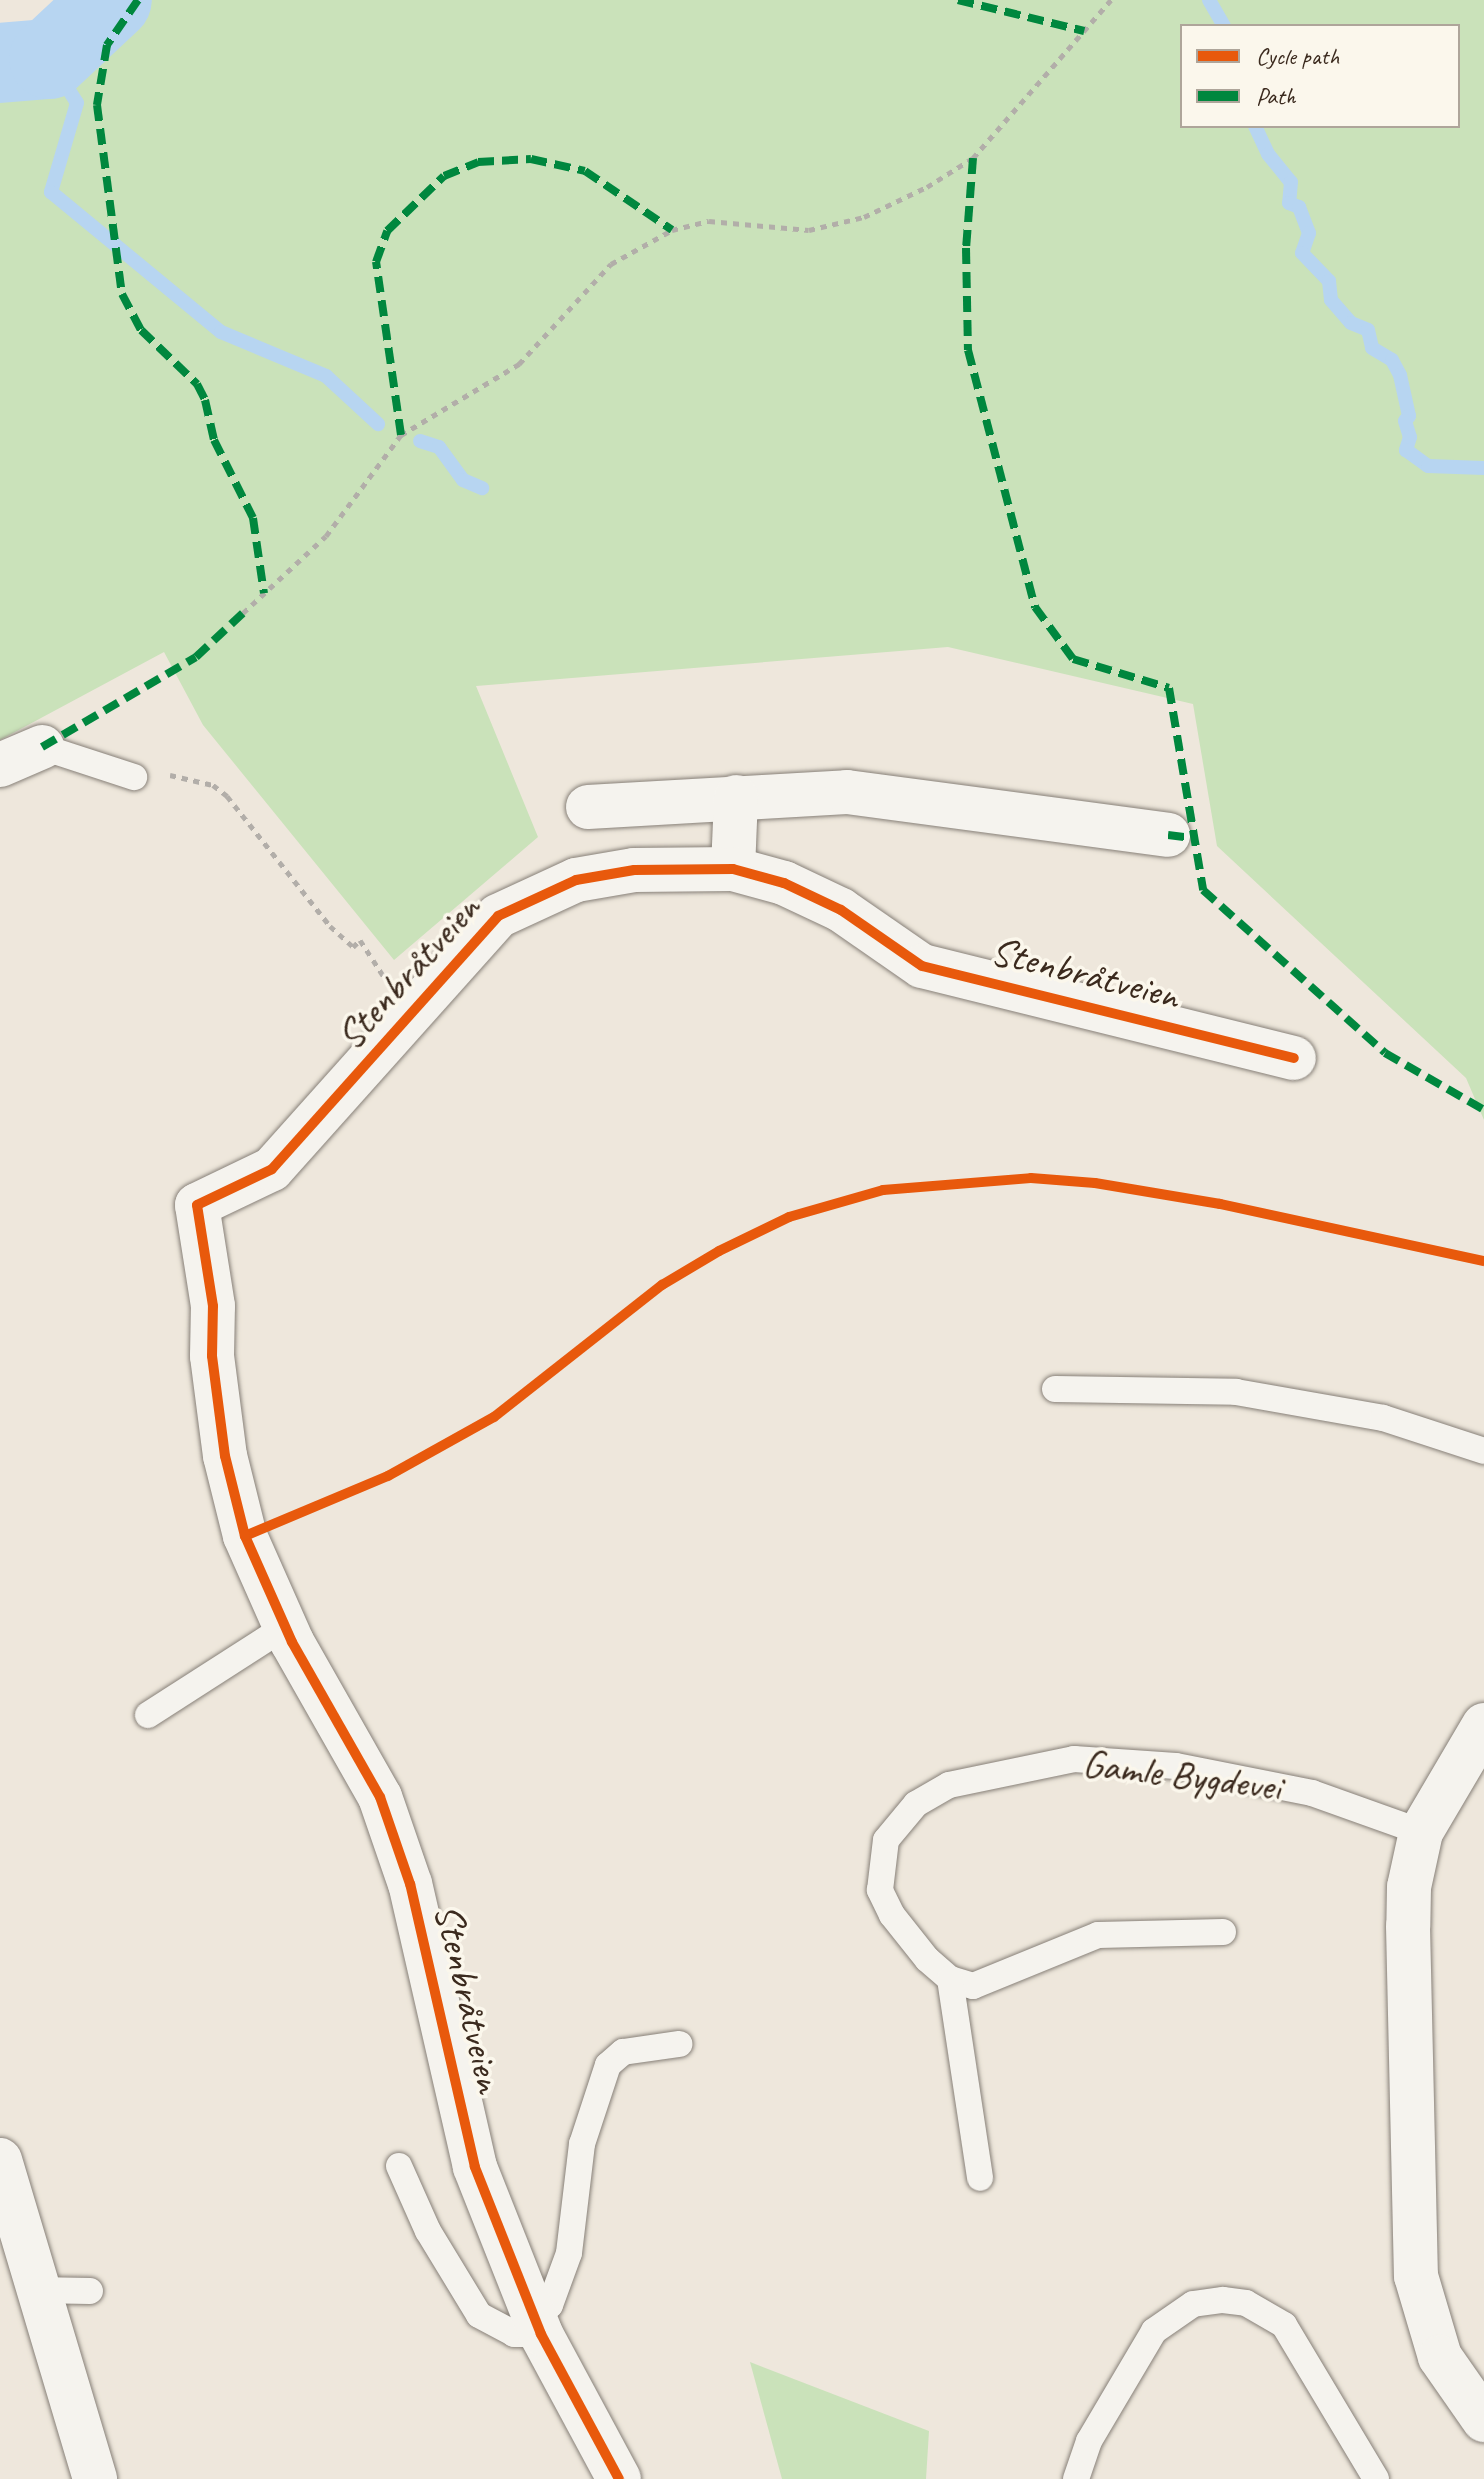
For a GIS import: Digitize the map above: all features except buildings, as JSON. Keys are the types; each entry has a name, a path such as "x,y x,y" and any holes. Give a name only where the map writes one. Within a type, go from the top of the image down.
{"street":[{"path":"0,765 42,747"},
{"path":"588,807 847,792 1168,835"},
{"path":"733,869 736,797"},
{"name":"Stenbråtveien","path":"619,2479 538,2327 475,2167 398,1845 380,1797 285,1627 245,1536 225,1456 212,1356 213,1306 197,1205 272,1169 466,947 512,907 576,880 634,870 733,869 784,883 841,910 922,966 1294,1058"},
{"path":"1484,1725 1421,1832 1409,1887 1408,1926 1416,2276 1440,2357 1484,2420"},
{"path":"0,2160 35,2290 95,2479"}],"lane":[{"path":"42,747 134,777"},
{"path":"1055,1389 1236,1392 1383,1418 1484,1451"},
{"path":"148,1715 285,1627"},
{"name":"Gamle Bygdevei","path":"950,1979 892,1915 880,1890 886,1840 897,1822 949,1785 1074,1759 1119,1760 1312,1793 1421,1832"},
{"path":"980,2178 950,1979 973,1986 1098,1935 1223,1932"},
{"path":"399,2166 428,2231 479,2315 514,2334 538,2327 550,2305 569,2253 582,2144 608,2065 623,2052 679,2044"},
{"path":"35,2290 90,2291"},
{"path":"1076,2479 1089,2441 1154,2331 1193,2304 1223,2300 1246,2303 1284,2325 1376,2479"}],"path":[{"path":"243,613 326,536 401,435 519,364 611,264 672,230 709,221 809,230 864,217 927,187 973,158 1111,0"},
{"path":"134,777 174,774 213,785 330,926 353,947 360,940 384,977"}],"green space":[{"path":"86,0 1484,0 1484,1120 1466,1078 1217,846 1193,704 948,647 476,686 538,837 394,960 203,725 164,652 0,740 0,39 60,29"},
{"path":"750,2362 929,2431 926,2479 782,2479"}],"waterway":[{"path":"0,63 49,59 112,0"},
{"path":"1209,0 1223,24"},
{"path":"49,59 77,103 51,192 221,332 326,376 378,424"},
{"path":"1256,128 1268,154 1291,182 1289,203 1299,207 1309,233 1302,253 1329,281 1331,300 1351,323 1368,330 1372,348 1392,360 1400,375 1409,416 1405,421 1410,437 1406,450 1428,466 1484,468"},
{"path":"420,441 439,447 463,480 482,488"}],"marked path":[{"path":"138,0 107,45 97,105 122,294 141,330 197,384 205,400 214,440 253,518 264,593"},
{"path":"958,0 1084,31"},
{"path":"973,158 966,248 968,350 1035,607 1073,659 1169,688 1203,890 1385,1053 1484,1110"},
{"path":"401,435 376,262 387,231 444,176 478,162 531,159 585,171 672,230"},
{"path":"42,747 196,657 243,613"},
{"path":"1168,835 1194,838"}],"cycle path":[{"path":"619,2479 541,2334 475,2167 410,1884 380,1797 292,1642 245,1536 225,1456 212,1356 213,1306 197,1205 272,1169 498,916 576,880 634,870 733,869 784,883 841,910 922,966 1294,1058"},
{"path":"245,1536 388,1476 494,1417 662,1285 719,1251 789,1217 883,1190 1031,1178 1095,1183 1220,1204 1484,1261"}]}
